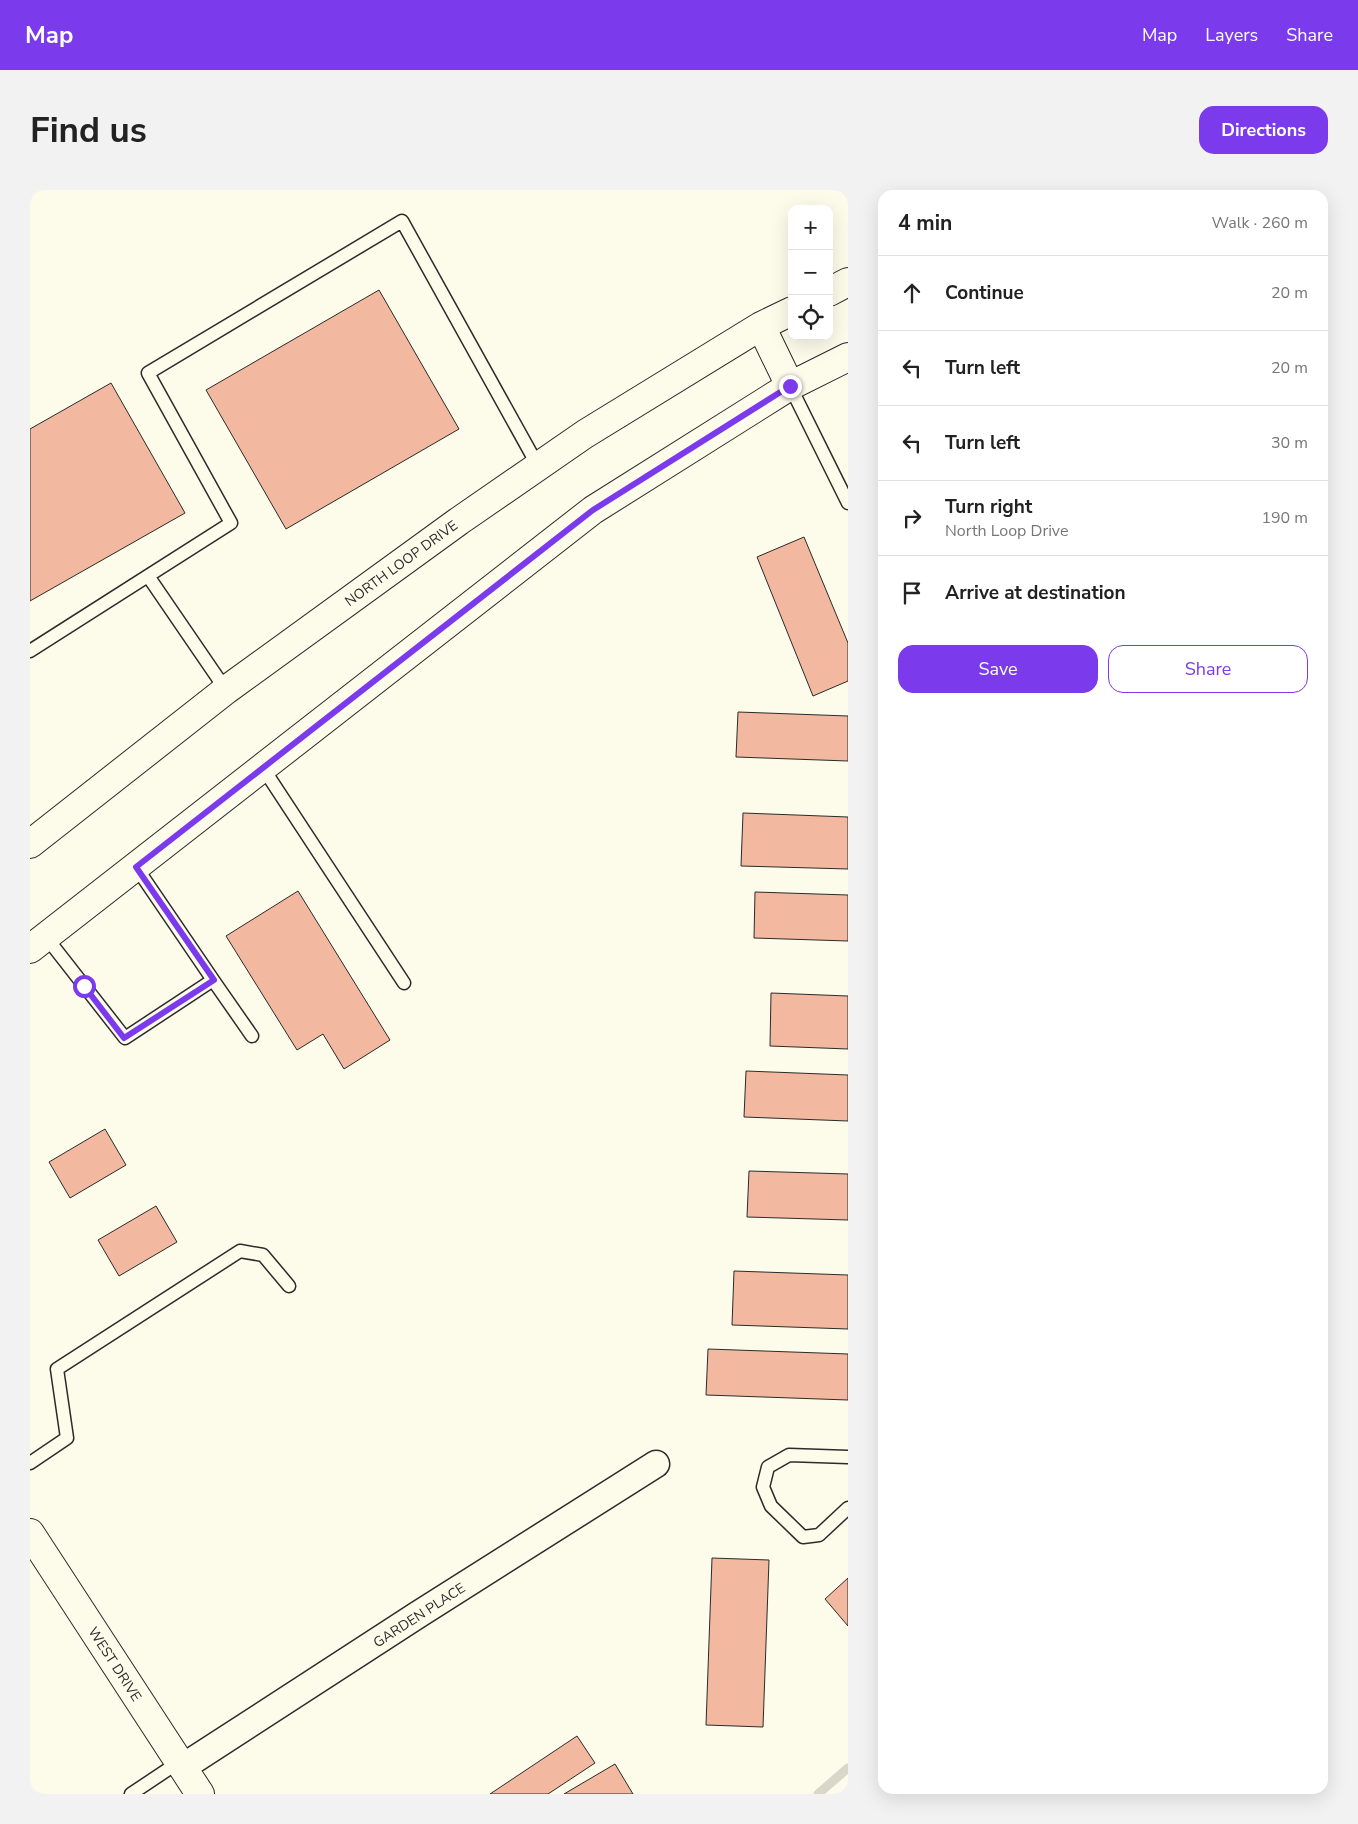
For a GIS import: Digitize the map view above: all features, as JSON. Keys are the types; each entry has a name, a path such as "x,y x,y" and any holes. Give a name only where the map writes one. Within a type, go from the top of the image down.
{"main road":[{"path":"833,290 848,282"},
{"name":"NORTH LOOP DRIVE","path":"30,844 226,690 459,521 585,434 761,326 788,313"},
{"path":"761,326 790,386"},
{"path":"38,943 593,510 790,386 848,357"},
{"name":"WEST DRIVE","path":"30,1533 200,1794"}],"street":[{"name":"GARDEN PLACE","path":"181,1765 656,1464"}],"lane":[{"path":"30,651 231,523 148,372 402,221 538,466"},
{"path":"790,386 848,503"},
{"path":"148,576 226,690"},
{"path":"263,768 404,983"},
{"path":"136,867 252,1036"},
{"path":"38,943 124,1038 214,980"},
{"path":"30,1463 67,1438 57,1369 240,1251 262,1255 289,1286"},
{"path":"848,1458 789,1454 768,1467 763,1487 771,1506 803,1537 819,1535 848,1508"},
{"path":"131,1794 181,1765"}],"building":[{"path":"379,290 459,429 286,529 206,390"},
{"path":"111,383 185,513 30,601 30,429"},
{"path":"804,537 848,643 848,681 813,696 757,557"},
{"path":"738,712 848,716 848,761 736,757"},
{"path":"743,813 848,817 848,869 741,866"},
{"path":"298,891 390,1040 344,1069 323,1034 297,1050 226,936"},
{"path":"755,892 848,895 848,941 754,938"},
{"path":"771,993 848,996 848,1049 770,1046"},
{"path":"746,1071 848,1075 848,1121 744,1117"},
{"path":"105,1129 126,1165 70,1198 49,1162"},
{"path":"749,1171 848,1174 848,1220 747,1217"},
{"path":"156,1206 177,1242 119,1276 98,1240"},
{"path":"734,1271 848,1275 848,1329 732,1325"},
{"path":"708,1349 848,1354 848,1400 706,1395"},
{"path":"712,1558 769,1560 763,1727 706,1725"},
{"path":"848,1578 848,1626 825,1599"},
{"path":"577,1736 595,1763 548,1794 490,1794"},
{"path":"615,1764 633,1794 564,1794"}],"waterway":[{"path":"818,1794 848,1768"}],"route":[{"path":"84,986 124,1038 214,980 136,867 593,510 790,386"}]}
